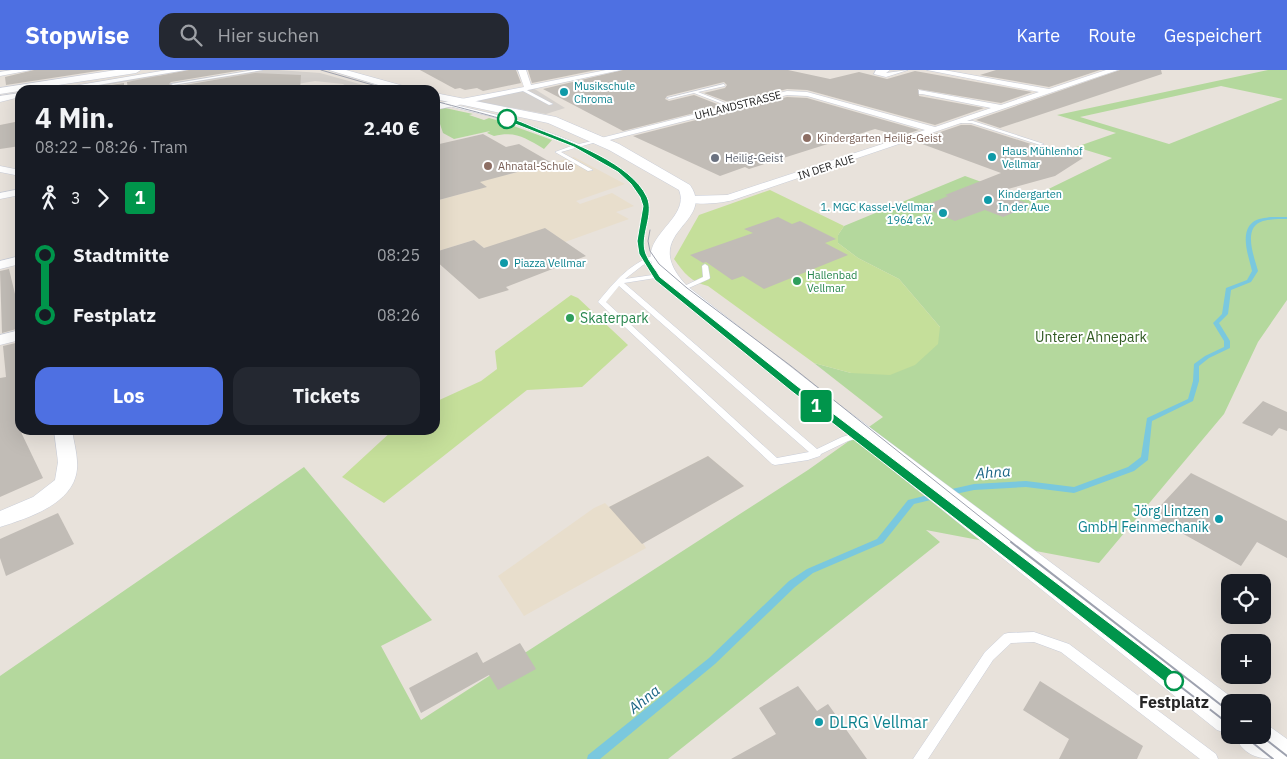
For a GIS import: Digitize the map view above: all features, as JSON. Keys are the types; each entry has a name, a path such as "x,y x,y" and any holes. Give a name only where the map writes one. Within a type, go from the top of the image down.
{"street":[{"path":"0,74 27,70"},
{"path":"39,85 136,70"},
{"path":"86,85 182,70"},
{"path":"334,70 377,85"},
{"path":"522,70 525,88"},
{"path":"440,106 617,70"},
{"path":"886,70 877,72 886,75 904,70"},
{"name":"IN DER AUE","path":"931,70 1050,92"},
{"name":"IN DER AUE","path":"689,199 716,200 729,198 1114,70"},
{"path":"0,91 15,89"},
{"name":"IN DER AUE","path":"922,92 1001,107"},
{"name":"UHLANDSTRASSE","path":"598,140 787,93 807,94 936,130"},
{"path":"0,99 15,96"},
{"path":"440,97 552,120 598,140 685,188 689,199 687,208 663,242 658,256 673,282 863,434 1221,711"},
{"path":"0,169 15,172"},
{"path":"0,196 15,193"},
{"path":"0,265 15,261"},
{"path":"0,340 15,336"},
{"path":"0,519 58,491 65,481 68,471 64,435"},
{"path":"1264,744 1283,759"}],"lane":[{"path":"173,84 261,70"},
{"path":"669,98 724,85"},
{"path":"525,88 551,104"},
{"path":"694,92 731,106"},
{"path":"447,104 512,120 578,145"},
{"name":"IN DER AUE","path":"960,122 971,122 1042,144"},
{"path":"590,170 557,152 598,140"},
{"path":"658,256 636,264 602,302 775,462 808,457 844,440 863,434"},
{"path":"618,282 673,282 707,278 705,266"},
{"path":"618,282 817,454"},
{"path":"920,759 989,656 1008,638 1034,637 1065,648 1211,759"}],"shaded area":[{"path":"189,70 157,76 164,84 250,70 278,70 320,73 363,85 344,85 315,81 292,85 252,85 234,77 178,85 153,85 130,81 109,85 92,85"},
{"path":"533,88 565,108 546,114 475,101"},
{"path":"574,157 625,184 576,201 580,204 612,193 634,206 616,212 629,219 565,242 545,228 494,256 474,240 440,250 440,200 486,187 471,176 498,169 507,175"},
{"path":"708,456 744,486 643,543 646,548 524,616 498,576 594,508 605,503 609,507"}],"green space":[{"name":"Unterer Ahnepark","path":"1268,70 1287,70 1287,300 1258,342 1224,414 1099,563 926,530 940,542 668,759 0,759 0,676 304,467 432,620 381,646 421,720 808,470 883,417 814,363 851,373 940,327 899,279 858,258 838,243 838,235 844,226 965,176 1028,199 1112,158 1076,147 1116,133 1057,115","holes":["1221,86 1283,99 1169,144 1080,117"]},
{"path":"445,108 473,114 469,115 484,120 489,118 500,121 552,140 544,149 520,136 508,134 494,136 487,133 490,131 454,139 443,133 440,124 440,109"},
{"name":"Hallenbad Vellmar","path":"770,190 844,226 838,235 838,243 858,258 899,279 940,327 938,344 915,365 890,375 851,373 814,363 708,286 697,282 685,273 674,259 699,215"},
{"path":"571,295 578,298 628,345 582,387 527,390 384,503 342,477 388,435 440,435 440,400 481,381 497,369 495,351"}],"building":[{"path":"34,70 104,70 6,85 5,77"},
{"path":"189,70 243,70 171,82 169,84 170,85 127,85 127,82"},
{"path":"420,70 516,70 521,83 483,91 477,88 455,89"},
{"path":"528,70 596,70 532,83"},
{"path":"623,70 788,70 830,79 859,72 887,79 915,71 1032,92 1001,103 918,89 919,96 984,108 935,125 807,90 787,89 731,103 704,93 725,88 727,85 724,82 667,96 665,99 669,101 694,95 722,106 623,131 543,89"},
{"path":"996,70 1100,70 1049,87 980,75"},
{"path":"1120,70 1161,70 1162,74 1000,128 976,120"},
{"path":"255,73 301,75 300,85 185,85"},
{"path":"787,97 807,98 919,130 900,136 875,129 749,169 745,167 720,176 633,136"},
{"path":"15,122 15,147 0,149 0,125"},
{"path":"961,125 971,125 1031,144 1028,145 1083,158 1055,176 997,192 1032,205 1003,217 985,210 955,221 922,207 948,196 945,195 1001,173 914,141"},
{"name":"Ahnatal-Schule","path":"483,134 506,147 519,144 552,163 480,182 487,187 440,200 440,144"},
{"name":"Hallenbad Vellmar","path":"778,217 792,224 800,221 836,239 825,243 848,255 764,289 743,276 732,280 706,262 703,263 690,255 753,233 744,229"},
{"name":"Piazza Vellmar","path":"545,228 586,256 506,287 509,290 479,299 440,264 440,250 474,240 484,248"},
{"path":"9,269 15,294 15,329 2,333 0,271"},
{"path":"15,343 15,435 22,435 43,478 0,497 0,378 6,377 3,346"},
{"path":"1263,401 1287,412 1287,431 1279,428 1272,436 1242,423"},
{"path":"708,456 744,486 642,544 609,507"},
{"name":"Jörg Lintzen GmbH Feinmechanik","path":"1191,473 1287,521 1287,558 1257,542 1241,566 1151,516"},
{"path":"58,513 74,544 6,576 0,558 0,539"},
{"path":"520,643 536,669 498,690 489,675 421,713 409,688 477,652 483,663"},
{"path":"1040,681 1143,746 1137,759 1059,759 1069,739 1023,710"},
{"name":"DLRG Vellmar","path":"798,686 817,711 828,704 867,759 731,759 776,734 759,708"}],"waterway":[{"name":"Ahna","path":"946,493 974,487 1026,484 1074,490 1131,469 1145,458 1149,420 1191,400 1196,381 1196,365 1207,357 1227,348 1227,341 1216,323 1225,314 1228,289 1249,281 1255,271 1249,246 1249,230 1253,224 1260,220 1287,218"},
{"name":"Ahna","path":"592,759 712,661 792,584 810,571 880,541 911,502 936,496"}],"tram line":[{"path":"321,70 373,85"},
{"path":"440,102 519,124 551,135 583,148 610,163 631,181 644,201 646,211 642,243 643,250 648,264 662,283 996,543"},
{"name":"1","path":"507,119 550,134 576,146 620,171 633,182 644,197 646,206 640,241 642,254 646,264 657,279 793,388 1174,681"},
{"path":"650,230 648,241 650,251 659,264 687,288 791,366 1013,543"},
{"path":"994,542 1221,718"},
{"path":"1011,542 1221,705"},
{"path":"1254,744 1273,759"},
{"path":"1271,744 1287,756"}],"place":[{"name":"Musikschule Chroma","path":"564,92"},
{"name":"Kindergarten Heilig-Geist","path":"807,138"},
{"name":"Haus Mühlenhof Vellmar","path":"992,157"},
{"name":"Heilig-Geist","path":"715,158"},
{"name":"Ahnatal-Schule","path":"488,166"},
{"name":"Kindergarten In der Aue","path":"988,200"},
{"name":"1. MGC Kassel-Vellmar 1964 e.V.","path":"943,213"},
{"name":"Piazza Vellmar","path":"504,263"},
{"name":"Hallenbad Vellmar","path":"797,281"},
{"name":"Skaterpark","path":"570,318"},
{"name":"Jörg Lintzen GmbH Feinmechanik","path":"1219,519"},
{"name":"Festplatz","path":"1174,681"},
{"name":"DLRG Vellmar","path":"819,722"}]}
